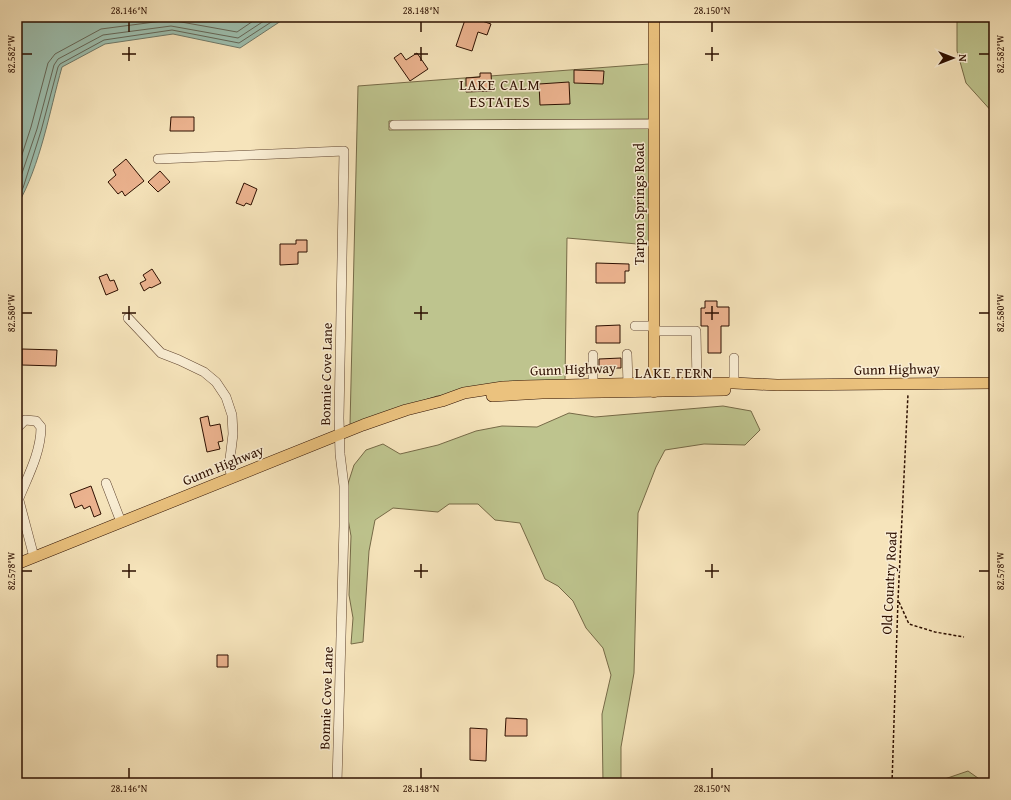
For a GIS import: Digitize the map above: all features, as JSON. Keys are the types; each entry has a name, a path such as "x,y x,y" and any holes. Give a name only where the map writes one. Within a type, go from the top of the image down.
{"main road":[{"name":"Tarpon Springs Road","path":"654,17 654,387"},
{"name":"Gunn Highway","path":"17,564 339,434 406,410 464,393 503,387 593,383 628,383 654,387 734,389 777,385"},
{"name":"Gunn Highway","path":"442,400 495,395 654,387 697,383 777,385 994,383"}],"street":[{"path":"394,125 654,124"},
{"name":"Bonnie Cove Lane","path":"158,159 344,151 339,434 344,486 344,526 338,783"},
{"path":"128,318 161,353 204,372 216,382 226,396 232,415 233,428 232,450 229,467 232,477"},
{"path":"635,326 654,329 696,331 697,383"},
{"path":"627,354 628,383"},
{"path":"593,355 593,383"},
{"path":"734,358 734,383"},
{"path":"17,428 25,420 36,421 41,427 41,438 36,456 18,495 34,557"},
{"path":"106,483 121,522"}],"path":[{"name":"Old Country Road","path":"892,783 898,600 908,404 907,384"},
{"path":"898,600 909,624 935,632 964,637"}],"green space":[{"path":"957,17 994,17 994,114 966,83 957,51"},
{"path":"649,64 649,119 389,121 389,130 649,128 649,245 567,238 565,380 437,396 350,425 358,86"},
{"path":"723,406 751,411 760,430 745,445 704,444 665,450 656,467 638,513 634,673 621,747 621,783 603,783 602,714 611,675 603,648 586,628 573,601 558,586 545,579 520,523 495,520 478,504 449,504 438,512 393,508 375,520 369,551 363,642 351,644 353,618 349,595 351,536 344,496 354,465 366,450 383,444 400,454 438,445 476,431 502,426 537,427 569,413 595,417"},
{"path":"968,771 985,783 933,783"}],"water":[{"path":"17,17 287,17 240,48 173,34 105,44 62,67 44,138 32,173 17,206"}],"building":[{"path":"466,17 491,24 487,35 478,32 472,51 456,46"},
{"path":"401,53 406,60 417,53 428,69 410,81 394,58"},
{"path":"574,70 604,71 603,84 574,83"},
{"path":"480,73 491,73 492,91 466,92 466,78 480,77"},
{"path":"569,82 570,104 540,105 539,84"},
{"path":"171,117 194,117 194,131 170,131"},
{"path":"126,159 144,181 125,196 122,191 118,194 108,182 116,175 113,170"},
{"path":"160,171 170,182 158,192 148,182"},
{"path":"244,183 257,189 251,205 246,203 244,206 236,203"},
{"path":"296,240 307,240 307,252 298,252 298,264 280,265 280,244 296,244"},
{"path":"596,263 629,264 629,271 625,271 625,283 596,283"},
{"path":"152,269 161,283 144,291 140,283 146,280 143,275"},
{"path":"107,274 110,281 114,280 118,290 106,295 99,277"},
{"path":"705,301 717,301 717,307 729,307 729,326 721,326 721,353 708,353 708,326 701,326 701,308 705,308"},
{"path":"620,325 620,343 596,343 596,326"},
{"path":"22,349 57,350 56,366 22,365"},
{"path":"621,358 621,368 599,368 599,359"},
{"path":"208,416 210,426 220,424 223,441 218,442 220,449 207,452 200,418"},
{"path":"91,486 101,514 94,517 90,506 84,509 82,505 75,508 70,494"},
{"path":"217,655 228,655 228,667 217,667"},
{"path":"506,718 527,719 527,736 505,736"},
{"path":"470,728 487,729 486,761 470,760"}],"district":[{"name":"LAKE CALM ESTATES","path":"500,92"},
{"name":"LAKE FERN","path":"674,372"}]}
